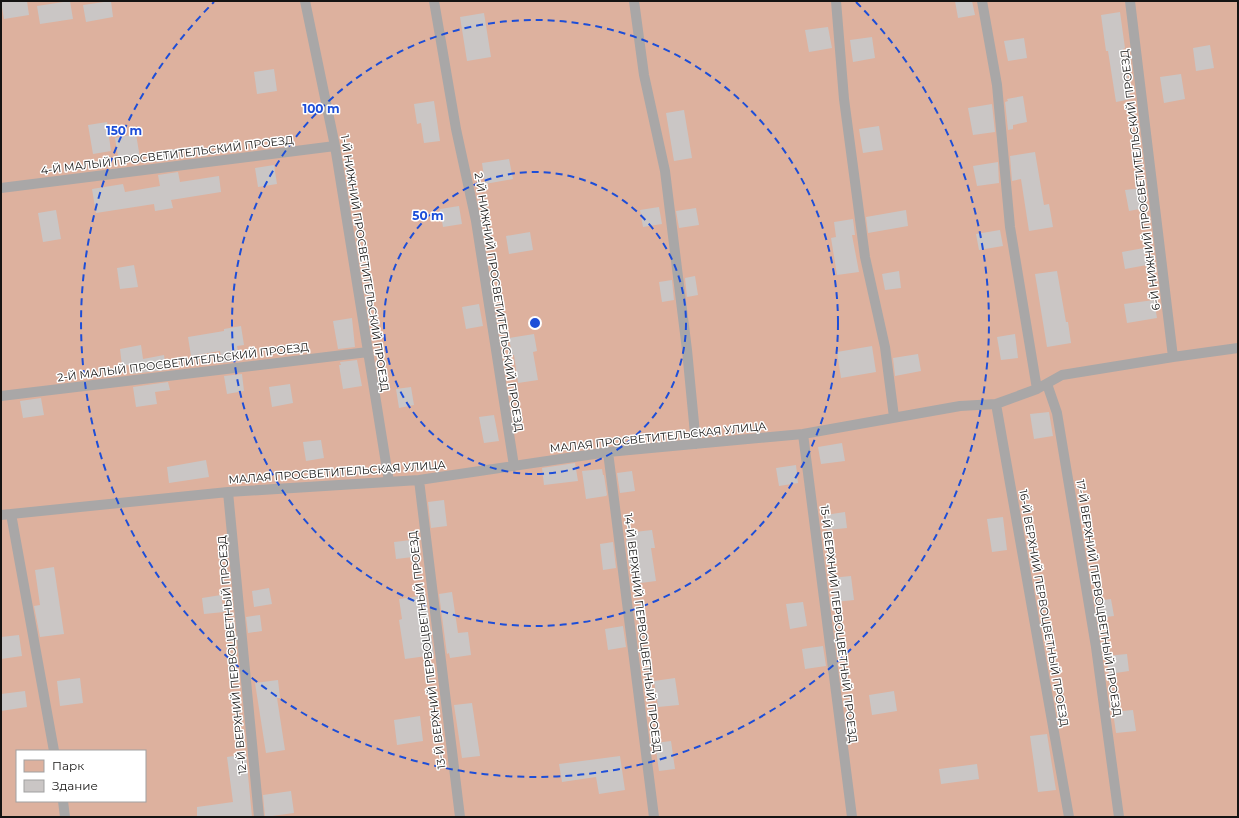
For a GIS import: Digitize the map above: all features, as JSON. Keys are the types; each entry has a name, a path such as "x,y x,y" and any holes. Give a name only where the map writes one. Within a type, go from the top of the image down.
{"lane":[{"name":"1-Й НИЖНИЙ ПРОСВЕТИТЕЛЬСКИЙ ПРОЕЗД","path":"305,1 335,146 389,482"},
{"name":"2-Й НИЖНИЙ ПРОСВЕТИТЕЛЬСКИЙ ПРОЕЗД","path":"434,1 456,129 476,221 514,466"},
{"path":"634,1 644,75 665,171 688,350 696,444"},
{"path":"836,1 844,99 865,257 885,347 894,417"},
{"path":"982,1 997,85 1010,227 1037,389"},
{"name":"6-Й НИЖНИЙ ПРОСВЕТИТЕЛЬСКИЙ ПРОЕЗД","path":"1130,1 1173,357"},
{"name":"4-Й МАЛЫЙ ПРОСВЕТИТЕЛЬСКИЙ ПРОЕЗД","path":"1,188 335,146"},
{"name":"МАЛАЯ ПРОСВЕТИТЕЛЬСКАЯ УЛИЦА","path":"1,515 228,492 419,480 608,452 803,434 960,406 996,404 1037,389 1062,375 1238,348"},
{"name":"2-Й МАЛЫЙ ПРОСВЕТИТЕЛЬСКИЙ ПРОЕЗД","path":"1,396 368,352"},
{"name":"17-Й ВЕРХНИЙ ПЕРВОЦВЕТНЫЙ ПРОЕЗД","path":"1047,384 1057,413 1096,647 1119,817"},
{"name":"16-Й ВЕРХНИЙ ПЕРВОЦВЕТНЫЙ ПРОЕЗД","path":"996,404 1069,817"},
{"name":"15-Й ВЕРХНИЙ ПЕРВОЦВЕТНЫЙ ПРОЕЗД","path":"803,434 852,817"},
{"name":"14-Й ВЕРХНИЙ ПЕРВОЦВЕТНЫЙ ПРОЕЗД","path":"608,452 654,817"},
{"name":"13-Й ВЕРХНИЙ ПЕРВОЦВЕТНЫЙ ПРОЕЗД","path":"419,480 460,817"},
{"name":"12-Й ВЕРХНИЙ ПЕРВОЦВЕТНЫЙ ПРОЕЗД","path":"228,492 259,817"},
{"path":"12,514 54,750"},
{"path":"63,802 66,817"}],"green space":[{"path":"1,1 1238,1 1238,817 1,817"}],"building":[{"path":"1,1 27,1 29,15 4,19"},
{"path":"70,1 73,19 40,24 37,6"},
{"path":"111,1 113,17 86,22 83,5"},
{"path":"955,1 972,1 975,15 958,18"},
{"path":"1120,12 1125,48 1123,49 1131,99 1116,102 1101,15"},
{"path":"484,13 491,57 467,61 460,17"},
{"path":"828,27 832,48 809,52 805,30"},
{"path":"872,37 875,58 853,62 850,40"},
{"path":"1024,38 1027,58 1008,61 1004,41"},
{"path":"1210,45 1214,68 1196,71 1193,48"},
{"path":"274,69 277,91 257,94 254,72"},
{"path":"1181,74 1185,99 1164,103 1160,77"},
{"path":"1023,96 1027,122 1013,125 1013,129 1008,130 1005,102 1008,101 1007,99"},
{"path":"434,101 440,141 424,143 421,123 417,124 414,104"},
{"path":"992,104 995,132 973,135 968,108"},
{"path":"684,110 692,158 674,161 666,113"},
{"path":"107,122 111,151 93,154 88,125"},
{"path":"879,126 883,150 863,153 859,129"},
{"path":"136,134 140,158 119,162 115,138"},
{"path":"175,149 176,159 156,162 155,152"},
{"path":"1035,152 1044,205 1049,204 1053,227 1029,231 1021,179 1012,181 1010,156"},
{"path":"509,159 513,179 485,184 482,163"},
{"path":"998,162 999,183 977,186 973,166"},
{"path":"274,165 277,184 258,187 255,168"},
{"path":"178,172 180,182 219,176 221,192 171,200 173,208 155,211 154,204 96,213 92,189 123,184 125,192 160,186 158,175"},
{"path":"1142,188 1145,208 1129,211 1125,190"},
{"path":"459,206 462,224 443,227 440,209"},
{"path":"659,207 662,224 643,227 640,210"},
{"path":"696,208 699,225 679,228 676,211"},
{"path":"56,210 61,239 43,242 38,213"},
{"path":"906,210 908,226 868,233 866,217"},
{"path":"853,219 855,235 852,235 859,272 837,275 831,238 836,237 834,222"},
{"path":"1000,230 1003,246 979,250 976,234"},
{"path":"530,232 533,250 509,254 506,236"},
{"path":"1144,248 1147,265 1125,269 1122,252"},
{"path":"134,265 138,287 120,289 117,268"},
{"path":"899,271 901,288 885,290 882,274"},
{"path":"1057,271 1071,343 1047,347 1035,274"},
{"path":"695,276 698,295 687,297 685,278"},
{"path":"672,280 674,300 662,302 659,282"},
{"path":"1154,300 1157,318 1127,323 1124,304"},
{"path":"479,304 483,326 466,329 462,307"},
{"path":"352,318 355,347 338,349 333,321"},
{"path":"241,326 244,345 237,346 240,361 222,363 220,351 191,356 188,337 224,331 224,329"},
{"path":"534,334 537,351 533,352 538,380 518,383 514,355 512,355 509,338"},
{"path":"1015,334 1018,358 1001,360 997,337"},
{"path":"141,345 143,359 164,355 166,370 131,374 129,365 122,366 120,349"},
{"path":"872,346 876,372 841,378 837,352"},
{"path":"918,354 921,371 895,376 893,358"},
{"path":"357,360 362,386 343,389 339,365 341,365 340,362"},
{"path":"242,374 244,391 227,394 224,376"},
{"path":"168,382 170,390 155,392 157,404 136,407 133,387"},
{"path":"290,384 293,403 272,407 269,387"},
{"path":"411,387 414,405 399,408 396,389"},
{"path":"41,398 44,415 23,418 20,401"},
{"path":"1049,412 1053,436 1034,439 1030,414"},
{"path":"494,415 499,441 484,443 479,417"},
{"path":"321,440 324,458 306,461 303,442"},
{"path":"842,443 845,461 821,464 818,447"},
{"path":"206,460 209,477 169,483 167,467"},
{"path":"575,463 578,481 544,485 542,468"},
{"path":"796,465 798,483 779,486 776,468"},
{"path":"602,469 607,495 586,499 582,471"},
{"path":"632,471 635,491 620,493 617,473"},
{"path":"444,500 447,526 431,528 428,502"},
{"path":"845,512 847,528 827,530 825,515"},
{"path":"1003,517 1007,550 992,552 987,519"},
{"path":"652,530 655,548 651,548 656,581 633,584 631,566 629,566 626,533"},
{"path":"411,540 413,557 396,559 394,542"},
{"path":"613,542 616,568 603,570 600,544"},
{"path":"54,567 64,634 40,637 34,606 40,605 35,570"},
{"path":"851,576 854,600 835,602 831,578"},
{"path":"269,588 272,604 254,607 252,591"},
{"path":"452,592 458,633 468,632 471,655 450,658 449,653 447,654 439,594"},
{"path":"221,595 224,612 204,614 202,598"},
{"path":"426,595 434,655 405,659 399,620 402,619 399,599"},
{"path":"1111,599 1114,616 1098,618 1096,601"},
{"path":"803,602 807,626 790,629 786,604"},
{"path":"260,615 262,631 248,633 246,617"},
{"path":"623,626 626,647 608,650 605,629"},
{"path":"19,635 22,656 1,659 1,637"},
{"path":"823,646 826,666 805,669 802,649"},
{"path":"1127,654 1129,671 1109,674 1106,656"},
{"path":"80,678 83,703 60,706 57,681"},
{"path":"675,678 679,705 658,707 654,681"},
{"path":"278,680 280,698 277,698 285,750 266,753 255,683"},
{"path":"25,691 27,707 1,711 1,694"},
{"path":"894,691 897,711 872,715 869,695"},
{"path":"472,703 480,756 462,758 454,705"},
{"path":"1133,710 1136,731 1116,733 1113,712"},
{"path":"420,716 423,741 397,745 394,720"},
{"path":"1047,734 1056,790 1038,792 1030,736"},
{"path":"671,741 675,769 659,771 655,743"},
{"path":"246,754 252,817 197,817 197,807 233,802 227,757"},
{"path":"620,756 625,790 599,794 596,777 562,782 559,764"},
{"path":"977,764 979,779 941,784 939,769"},
{"path":"291,791 294,813 265,817 263,795"}]}
